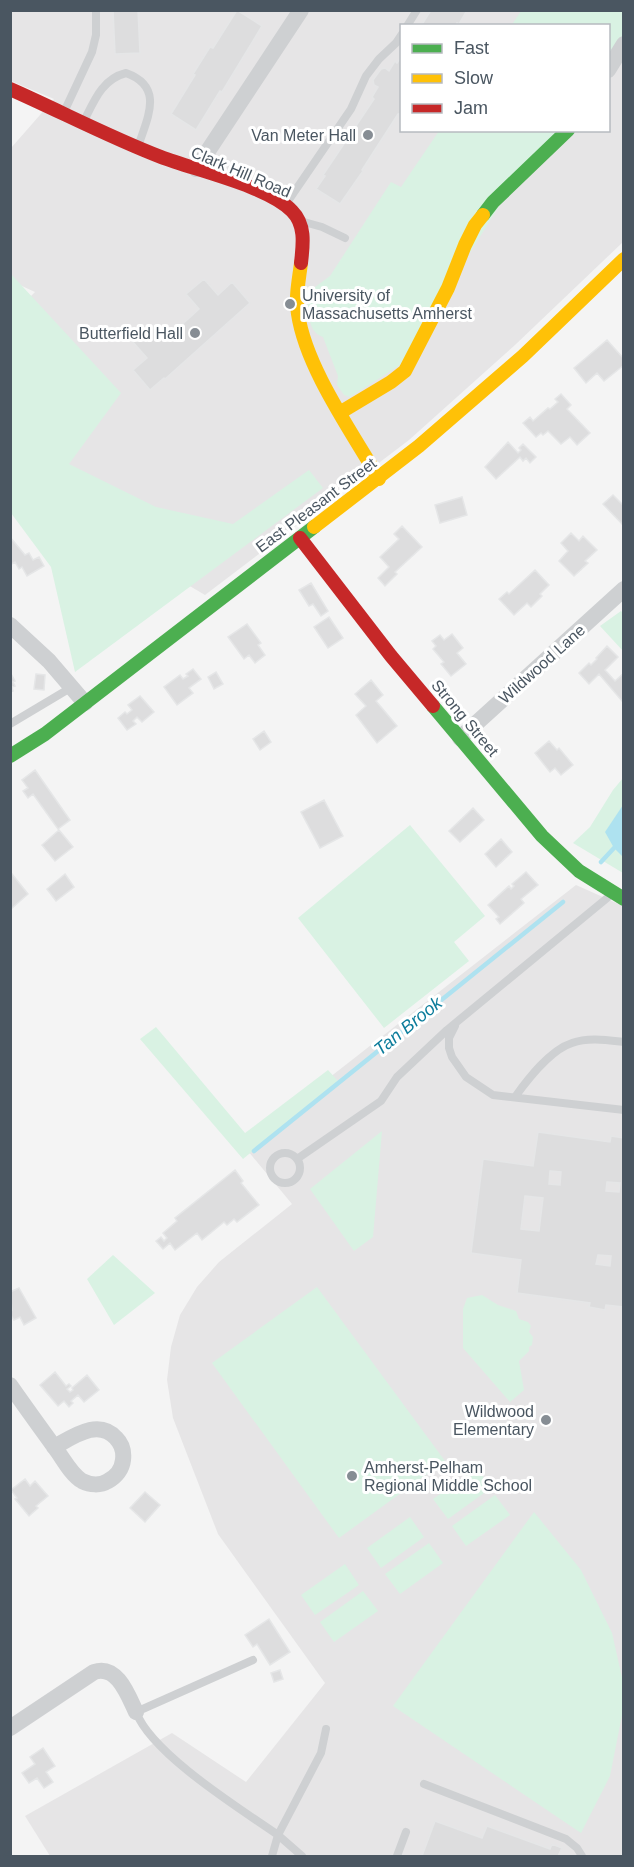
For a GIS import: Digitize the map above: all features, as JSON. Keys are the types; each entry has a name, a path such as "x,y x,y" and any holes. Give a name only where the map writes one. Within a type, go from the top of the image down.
{"main road":[{"name":"Clark Hill Road","path":"10,89 138,148 285,205 299,221 302,229 297,292 298,316 314,359 379,479"},
{"path":"341,411 392,382 405,371 448,288 476,225 493,202 566,132"},
{"name":"East Pleasant Street","path":"10,756 85,703 379,479 523,356 624,259"},
{"name":"Strong Street","path":"300,538 391,656 530,822 556,851 587,877 618,896"}],"street":[{"path":"196,169 302,10"},
{"path":"610,68 624,44"},
{"name":"Wildwood Lane","path":"460,738 624,590"},
{"path":"10,625 48,660 85,703"},
{"path":"10,1385 54,1447"},
{"path":"10,1728 94,1672 101,1670 119,1680 136,1712"}],"lane":[{"path":"63,112 92,52 96,35 96,10"},
{"path":"408,24 417,10"},
{"path":"285,205 351,109 366,76 400,37"},
{"path":"84,122 100,92 110,79 126,73 137,77 146,86 151,103 138,148"},
{"path":"299,221 322,227 345,238"},
{"path":"10,724 72,687"},
{"path":"297,1160 381,1101 398,1077 447,1030 618,896"},
{"path":"460,1021 453,1029 450,1038 449,1048 452,1057 466,1077 493,1095 624,1110"},
{"path":"515,1098 532,1073 570,1043 593,1039 624,1042"},
{"path":"253,1660 136,1712 145,1731 183,1767 278,1836 302,1857"},
{"path":"272,1857 278,1836 321,1753 326,1729"},
{"path":"424,1784 566,1839 577,1848 582,1857"},
{"path":"397,1857 406,1832"}],"shaded area":[{"name":"University of Massachusetts Amherst","path":"11,11 623,11 623,242 515,345 409,440 205,595 25,489 11,316 35,292 11,281 11,148 54,99 11,81"},
{"path":"576,885 623,906 623,1856 50,1856 25,1816 172,1733 246,1782 325,1683 218,1534 173,1418 167,1380 171,1347 180,1315 197,1287 219,1262 292,1204 243,1145"}],"green space":[{"path":"521,11 623,11 623,35 610,57 610,24 512,24"},
{"path":"438,132 558,132 529,158 400,365 350,397 344,395 337,385 338,376 323,337 311,325 307,293 330,276 391,182 401,187"},
{"path":"11,274 121,393 69,464 156,507 233,524 309,470 323,488 75,672 51,567 11,513"},
{"path":"621,611 623,613 623,651 600,626"},
{"path":"623,778 623,873 573,843 590,827"},
{"path":"410,825 485,916 454,942 469,961 384,1028 298,918"},
{"path":"156,1027 245,1133 328,1070 338,1081 243,1159 140,1039"},
{"path":"382,1131 373,1237 354,1251 310,1189"},
{"path":"113,1255 155,1293 114,1325 87,1279"},
{"path":"317,1287 445,1461 339,1538 212,1363"},
{"path":"482,1295 498,1305 516,1311 519,1319 528,1322 531,1326 529,1332 533,1337 532,1345 519,1361 524,1390 510,1402 463,1348 463,1309 467,1298"},
{"path":"477,1468 491,1488 448,1519 433,1499"},
{"path":"495,1495 510,1515 466,1546 452,1526"},
{"path":"534,1512 581,1570 612,1633 623,1682 623,1710 610,1776 581,1833 393,1706"},
{"path":"410,1517 424,1537 381,1568 367,1548"},
{"path":"429,1543 443,1563 400,1594 385,1574"},
{"path":"345,1564 359,1585 315,1615 301,1595"},
{"path":"363,1591 378,1611 334,1642 320,1622"}],"water":[{"path":"623,805 623,857 614,848 605,832"}],"building":[{"path":"113,10 138,10 140,53 115,54"},
{"path":"237,10 262,26 196,130 171,114 210,47 213,48"},
{"path":"431,10 467,10 459,24 422,24"},
{"name":"Van Meter Hall","path":"400,59 400,114 340,204 316,189 374,99 372,97 378,87 374,85 373,80 381,69 385,68 389,71 395,61 397,63"},
{"name":"Butterfield Hall","path":"204,279 218,295 232,282 250,303 150,390 133,370 147,358 132,341 151,325 164,341 199,309 186,294"},
{"path":"607,340 624,359 624,365 604,381 597,373 586,383 574,368"},
{"path":"561,394 571,405 567,409 590,433 577,445 570,437 561,444 548,431 536,437 523,423 530,417 533,421 548,408 550,409 558,402 555,399"},
{"path":"508,442 518,453 523,444 536,457 530,463 526,458 523,461 520,457 496,479 485,467"},
{"path":"613,495 622,504 624,503 623,525 603,504"},
{"path":"462,497 467,515 440,523 435,505"},
{"path":"402,526 422,547 395,572 397,574 385,586 378,578 389,567 380,557 399,539 394,534"},
{"path":"571,533 579,541 583,536 597,550 585,561 588,563 574,576 559,561 568,551 561,543"},
{"path":"10,537 25,555 29,553 33,560 39,557 44,566 27,576 22,567 19,569 15,562 10,565"},
{"path":"535,570 549,585 531,607 527,603 514,615 499,599 507,592 509,594"},
{"path":"311,583 328,611 321,616 313,604 309,606 299,590"},
{"path":"329,617 343,638 328,648 314,627"},
{"path":"247,624 261,643 258,645 265,655 255,663 249,655 244,659 228,637"},
{"path":"452,634 463,648 457,653 466,664 451,676 441,664 444,662 433,649 436,646 432,641 440,635 444,640"},
{"path":"607,646 618,657 605,670 615,681 624,673 624,699 622,701 599,674 589,684 579,673 589,663 591,665"},
{"path":"193,669 201,679 189,688 193,693 177,705 164,687 180,675 183,679 188,676 186,674"},
{"path":"10,672 15,686 10,692"},
{"path":"216,672 223,684 214,689 208,677"},
{"path":"36,674 45,675 44,690 34,689"},
{"path":"371,680 383,695 376,701 397,726 377,743 356,715 366,706 355,694"},
{"path":"140,696 154,712 142,722 137,717 133,721 136,724 127,730 118,718 132,710 128,705"},
{"path":"264,731 271,742 260,750 253,739"},
{"path":"549,741 557,750 559,748 573,765 561,775 555,768 550,772 535,753"},
{"path":"35,770 70,820 58,829 33,794 28,798 23,791 28,788 22,780"},
{"path":"324,800 343,836 320,848 301,812"},
{"path":"473,808 484,820 460,842 449,831"},
{"path":"59,830 73,847 55,861 42,845"},
{"path":"501,839 512,852 496,867 485,854"},
{"path":"526,872 538,885 521,899 524,903 500,924 496,919 499,917 488,905 509,886 511,889 514,886 512,884"},
{"path":"12,874 28,894 11,909 10,875"},
{"path":"65,874 74,887 56,901 47,889"},
{"path":"538,1132 610,1142 611,1136 624,1138 624,1307 606,1305 605,1310 589,1307 590,1303 517,1293 521,1260 471,1253 483,1159 533,1166","holes":["550,1171 561,1172 560,1185 549,1184","607,1182 620,1183 619,1192 606,1191","525,1196 543,1198 539,1231 521,1229","598,1255 611,1256 610,1266 596,1264"]},
{"path":"235,1170 243,1181 241,1183 259,1205 237,1222 234,1219 227,1225 224,1222 202,1240 197,1233 175,1250 170,1243 163,1249 156,1241 161,1237 164,1241 167,1238 163,1233 177,1221 175,1218"},
{"path":"19,1288 36,1318 24,1325 20,1317 14,1320 10,1314 12,1310 10,1292"},
{"path":"55,1372 66,1386 69,1384 71,1386 67,1389 70,1392 87,1375 99,1390 84,1402 78,1395 71,1401 73,1403 69,1407 64,1401 58,1406 40,1385"},
{"path":"25,1479 30,1486 35,1481 48,1496 36,1506 38,1508 29,1516 15,1499 17,1498 11,1490"},
{"path":"145,1492 160,1505 145,1522 130,1508"},
{"path":"269,1619 290,1652 270,1665 257,1644 253,1647 245,1635"},
{"path":"280,1670 283,1679 274,1682 271,1673"},
{"path":"43,1748 55,1766 46,1772 53,1782 44,1788 37,1778 29,1783 22,1773 35,1764 30,1757"},
{"path":"435,1821 482,1838 487,1826 550,1849 552,1844 562,1848 558,1856 422,1856"}],"waterway":[{"name":"Tan Brook","path":"601,862 614,848"},
{"name":"Tan Brook","path":"254,1151 563,902"}],"traffic: fast":[{"path":"483,215 493,202 566,132"},
{"path":"10,756 45,734 314,527"},
{"path":"433,706 542,836 579,871 624,899"}],"traffic: slow":[{"path":"341,412 405,371 448,288 465,245 483,215"},
{"path":"314,527 419,446 523,356 624,259"},
{"path":"301,263 297,308 310,356 331,399 379,479"}],"traffic: jam":[{"path":"10,89 142,149 249,186 281,202 300,222 302,229 301,263"},
{"path":"300,538 391,656 433,706"}],"place":[{"name":"Van Meter Hall","path":"368,135"},
{"name":"University of Massachusetts Amherst","path":"290,304"},
{"name":"Butterfield Hall","path":"195,333"},
{"name":"Wildwood Elementary","path":"546,1420"},
{"name":"Amherst-Pelham Regional Middle School","path":"352,1476"}]}
